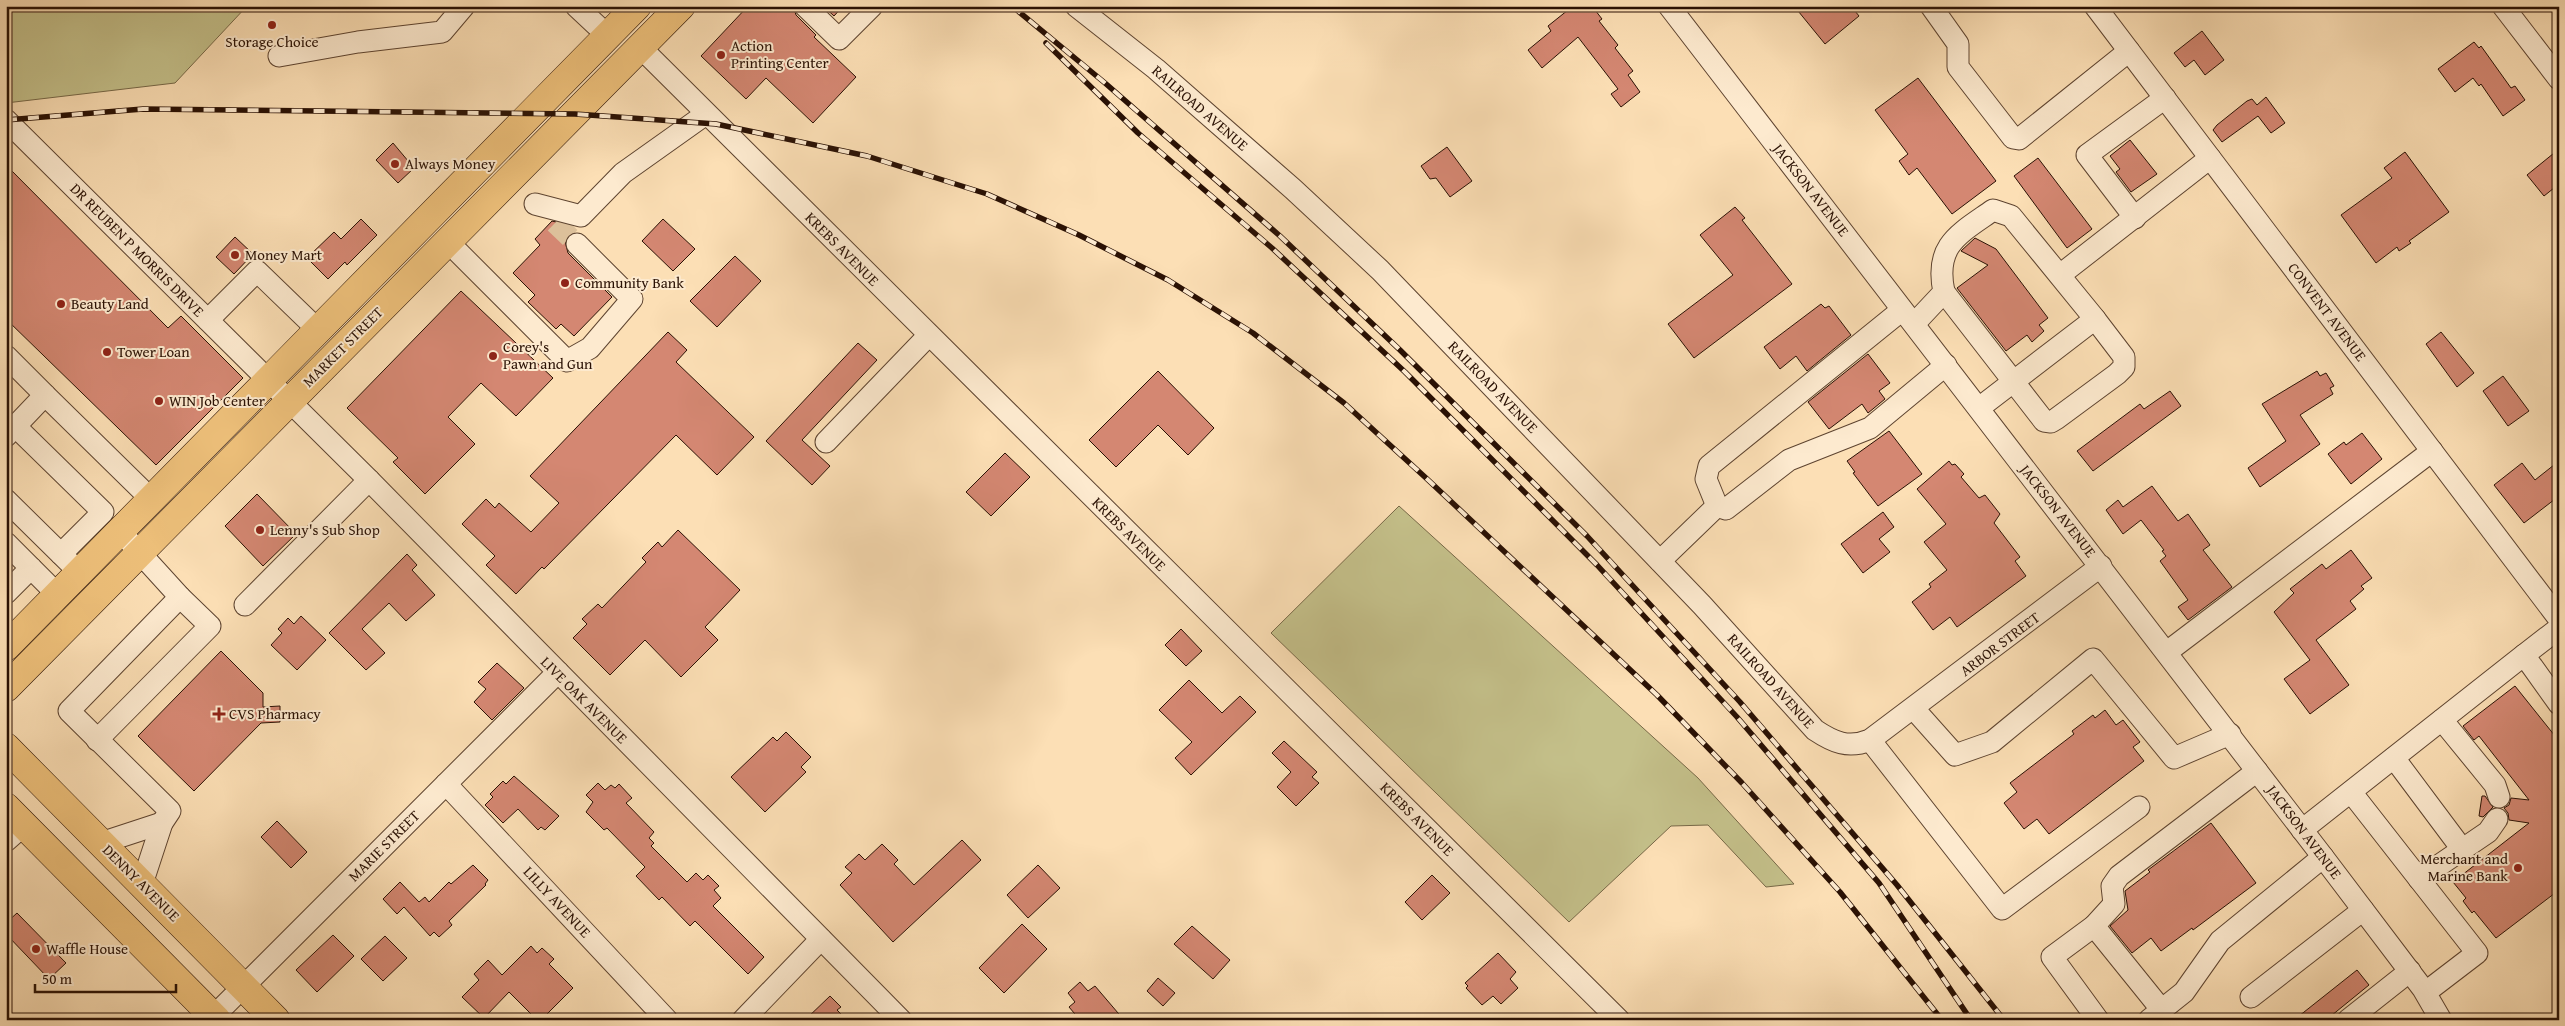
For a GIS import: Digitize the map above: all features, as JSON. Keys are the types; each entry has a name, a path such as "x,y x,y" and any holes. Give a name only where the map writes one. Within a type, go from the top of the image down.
{"main road":[{"name":"MARKET STREET","path":"6,647 58,595 70,563 120,531 637,6"},
{"name":"MARKET STREET","path":"6,688 681,6"},
{"name":"DENNY AVENUE","path":"6,747 276,1020"},
{"path":"12,824 213,1019"}],"street":[{"path":"279,56 358,42 442,32 464,6"},
{"path":"576,6 608,36"},
{"path":"805,6 839,39 872,6"},
{"name":"RAILROAD AVENUE","path":"1076,6 1177,88 1293,189 1380,270 1660,561 1815,730 1831,740 1846,745 1859,745 1870,740 1906,715"},
{"name":"JACKSON AVENUE","path":"1669,6 2230,734 2410,971 2441,1020"},
{"path":"1931,6 1958,44 1958,67 2013,138 2019,140 2129,51"},
{"name":"CONVENT AVENUE","path":"2095,6 2559,619"},
{"path":"2503,6 2559,79"},
{"name":"KREBS AVENUE","path":"640,47 1619,1020"},
{"path":"2135,218 2087,155 2165,98"},
{"path":"535,204 581,216 623,173 706,114"},
{"name":"DR REUBEN P MORRIS DRIVE","path":"11,129 208,320 267,380"},
{"path":"2060,275 2210,158"},
{"path":"510,179 555,223"},
{"path":"1993,210 2011,216 2060,275 2124,357 2124,367 2051,422 2044,421 2040,417 1944,292 1941,264 1949,246 1957,235 1993,210"},
{"path":"448,242 567,361 590,348 632,299 577,244"},
{"path":"208,320 257,271 317,329"},
{"path":"1944,292 1708,466 1706,479 1717,506 1726,509 1789,460 1870,428 1946,365"},
{"path":"1979,408 2095,319"},
{"path":"826,442 929,335"},
{"path":"6,356 151,499"},
{"name":"LIVE OAK AVENUE","path":"267,380 369,480 901,1020"},
{"path":"6,500 70,563 103,512 11,431 46,395"},
{"path":"2167,652 2432,451"},
{"path":"245,605 369,480"},
{"path":"1660,561 1717,506"},
{"path":"97,740 210,626 180,598 120,531"},
{"path":"6,543 58,595"},
{"name":"ARBOR STREET","path":"1906,715 2101,566"},
{"path":"7,590 31,568"},
{"path":"142,884 162,823 170,811 68,711 180,598"},
{"path":"2302,830 2559,628"},
{"path":"2524,655 2559,704"},
{"path":"1906,715 1955,755 1992,742 2093,659 2174,758 2230,734"},
{"name":"MARIE STREET","path":"213,1019 243,986 558,672"},
{"path":"2442,720 2495,785 2499,797"},
{"path":"1870,740 2002,908 2139,807"},
{"path":"2394,758 2462,849"},
{"path":"2098,1020 2052,957 2094,926 2114,904 2112,886 2119,876 2257,771"},
{"name":"LILLY AVENUE","path":"446,784 667,1020"},
{"path":"2351,792 2477,953 2424,991 2447,1020"},
{"path":"2419,879 2488,832 2497,819"},
{"path":"101,843 162,823"},
{"path":"2094,926 2155,1014 2184,992 2220,941 2323,857"},
{"path":"2251,997 2363,910"},
{"path":"743,1020 820,939"},
{"path":"2348,1020 2410,971"}],"shaded area":[{"path":"6,6 247,6 175,83 6,103"},
{"path":"1399,506 1698,778 1794,884 1766,887 1708,825 1671,826 1569,922 1271,633"}],"building":[{"path":"748,6 793,6 796,15 816,35 814,37 856,77 813,123 766,78 746,99 701,56"},
{"path":"823,6 843,6 834,16"},
{"path":"1573,6 1592,6 1602,19 1599,21 1618,45 1615,48 1633,71 1628,75 1640,92 1621,107 1611,94 1618,89 1578,37 1542,68 1528,50 1551,31 1548,26"},
{"path":"1794,6 1851,6 1859,16 1825,44"},
{"path":"2202,31 2224,60 2205,75 2194,60 2185,67 2174,53"},
{"path":"2474,42 2479,48 2481,46 2511,88 2515,86 2525,100 2503,116 2481,84 2479,86 2473,78 2455,92 2438,69"},
{"path":"1918,78 1996,181 1952,214 1917,168 1909,175 1899,161 1908,154 1875,110"},
{"path":"2266,97 2285,123 2271,133 2258,116 2222,142 2213,130 2217,125 2247,101 2252,99 2257,105"},
{"path":"2130,140 2157,174 2131,192 2116,172 2120,169 2110,156"},
{"name":"Always Money","path":"393,143 414,168 398,183 376,160"},
{"path":"1447,147 1472,181 1450,197 1436,178 1430,179 1421,166"},
{"path":"2559,149 2559,184 2544,196 2527,175"},
{"path":"2405,152 2449,212 2409,241 2411,243 2399,251 2397,247 2376,263 2341,215 2392,178 2384,168"},
{"path":"2038,158 2092,229 2067,248 2014,176"},
{"path":"6,165 168,328 181,316 243,378 156,465 6,319"},
{"path":"1735,207 1745,218 1742,220 1792,284 1694,358 1668,324 1733,275 1700,235"},
{"path":"361,219 377,235 347,265 345,262 328,279 307,258 334,232 341,239"},
{"path":"663,219 695,249 673,271 642,241"},
{"name":"Community Bank","path":"552,221 560,223 570,234 565,241 568,253 612,297 574,336 561,324 556,329 528,302 535,295 513,273 540,245 535,239"},
{"name":"Money Mart","path":"235,237 253,254 234,274 216,257"},
{"path":"1975,238 1996,249 2048,318 2039,325 2044,331 2032,342 2027,335 2006,351 1957,288 1988,265 1961,251"},
{"path":"735,256 761,281 717,327 690,301"},
{"path":"461,291 553,378 516,416 481,383 448,417 475,444 425,494 393,462 398,458 347,408"},
{"path":"1821,304 1825,308 1829,306 1851,335 1807,371 1796,356 1780,369 1764,347"},
{"path":"668,332 687,350 676,362 754,437 717,475 676,435 544,569 542,567 516,594 486,565 495,556 462,524 486,499 495,508 499,503 531,532 559,503 530,476"},
{"path":"2441,332 2474,373 2457,387 2426,344"},
{"path":"858,343 877,360 802,440 830,466 812,485 766,441"},
{"path":"1868,354 1890,383 1879,391 1885,399 1868,413 1862,404 1829,429 1808,402"},
{"path":"1158,371 1214,428 1188,455 1158,425 1116,467 1089,440"},
{"path":"2317,371 2320,376 2326,373 2334,386 2330,388 2333,394 2300,415 2320,444 2260,487 2248,468 2286,441 2262,404"},
{"path":"2503,376 2529,411 2508,426 2483,391"},
{"path":"2170,391 2181,406 2093,471 2077,451 2140,404 2144,409"},
{"path":"1889,431 1922,474 1878,506 1853,473 1855,472 1847,461"},
{"path":"2362,433 2382,459 2351,484 2328,454 2344,442 2346,445"},
{"path":"1005,453 1030,477 991,516 966,492"},
{"path":"1949,461 1952,465 1955,464 1964,474 1961,477 1979,498 1985,495 2000,514 1994,523 2020,557 2015,561 2026,576 1957,627 1950,617 1933,630 1912,602 1931,587 1929,584 1947,570 1924,542 1946,524 1917,489"},
{"path":"2559,461 2559,496 2524,523 2494,485 2522,463 2535,480"},
{"path":"2152,486 2178,521 2188,514 2210,545 2203,550 2232,587 2188,620 2178,607 2188,600 2160,561 2166,556 2162,551 2164,550 2141,520 2123,534 2106,510 2118,500 2123,507"},
{"name":"Lenny's Sub Shop","path":"257,494 296,534 263,566 225,526"},
{"path":"1883,512 1894,527 1879,539 1890,552 1863,573 1841,544"},
{"path":"678,530 740,590 705,627 718,640 681,677 645,640 610,675 573,638 587,624 582,619 598,604 602,608 646,562 642,558 658,542 662,547"},
{"path":"2351,550 2372,578 2361,586 2364,589 2350,601 2356,609 2316,640 2349,685 2310,714 2284,679 2310,660 2274,612 2294,593 2290,589 2322,564 2326,569"},
{"path":"407,554 417,565 412,570 435,595 406,621 389,603 362,629 385,653 366,670 329,633"},
{"path":"301,616 326,640 297,670 271,645 282,633 278,629 288,618 294,624"},
{"path":"1181,629 1202,651 1186,666 1165,645"},
{"name":"CVS Pharmacy","path":"221,651 263,693 263,707 280,706 280,722 261,723 194,791 138,736"},
{"path":"497,663 524,688 492,720 474,702 486,689 478,682"},
{"path":"1189,680 1222,713 1240,696 1256,712 1191,775 1175,758 1192,742 1159,710"},
{"path":"2515,686 2559,741 2559,890 2496,938 2474,911 2472,913 2463,901 2466,898 2453,882 2529,823 2509,820 2508,813 2504,808 2509,805 2511,798 2529,800 2479,736 2474,740 2463,726"},
{"path":"2105,710 2116,725 2123,720 2140,742 2133,747 2144,761 2049,834 2037,819 2024,829 2004,803 2017,792 2010,783 2074,734 2072,731 2093,715 2095,718"},
{"path":"786,732 811,757 801,767 806,772 765,812 731,777 773,737 777,741"},
{"path":"1284,741 1317,772 1312,777 1319,783 1296,806 1277,787 1291,772 1272,753"},
{"path":"514,776 559,816 545,830 541,827 538,830 518,809 503,823 485,805 493,797 490,794 503,781 506,784"},
{"path":"598,783 605,790 611,785 615,788 619,784 632,798 626,803 654,832 649,838 654,843 651,846 687,882 696,873 703,880 708,875 719,886 714,890 721,898 713,906 764,957 748,974 695,921 690,926 662,897 659,900 636,876 645,867 607,828 604,830 586,812 593,802 586,795"},
{"path":"2482,796 2485,796 2493,807 2483,817 2479,816"},
{"path":"277,821 307,852 291,868 261,837"},
{"path":"2211,823 2256,883 2193,930 2192,928 2161,951 2151,938 2132,953 2110,926 2128,910 2125,891 2150,872 2148,870"},
{"path":"962,840 981,860 893,942 840,885 852,873 845,867 859,854 865,860 882,844 898,860 894,864 914,885"},
{"path":"473,865 488,880 486,885 449,921 452,925 439,937 434,932 430,936 404,907 397,914 383,899 400,882 419,902 425,897 429,902 449,882 451,884"},
{"path":"1038,865 1060,888 1028,918 1007,895"},
{"path":"1432,875 1450,893 1422,920 1405,902"},
{"name":"Waffle House","path":"17,913 66,963 49,979 6,934 6,923"},
{"path":"1022,924 1047,949 1004,993 979,968"},
{"path":"1192,926 1230,960 1213,979 1174,944"},
{"path":"333,935 354,956 317,992 296,970"},
{"path":"385,936 407,958 383,981 361,959"},
{"path":"531,946 537,953 542,948 554,959 549,964 573,988 541,1020 537,1020 509,992 484,1018 462,997 479,980 474,974 488,960 502,975"},
{"path":"1498,953 1516,972 1510,979 1518,988 1501,1004 1493,996 1482,1005 1466,988 1468,986 1465,983"},
{"path":"2357,970 2369,985 2326,1020 2294,1020"},
{"path":"1158,978 1175,993 1163,1006 1147,991"},
{"path":"1080,982 1088,991 1095,986 1124,1020 1080,1020 1069,1007 1075,1002 1068,993"},
{"path":"830,996 841,1007 837,1010 847,1020 805,1020"}],"tunnel":[{"path":"555,223 577,244"}],"railway":[{"path":"1012,6 1105,83 1280,236 1400,350 1587,536 1740,702 1897,885 2004,1020"},
{"path":"1046,43 1138,133 1272,248 1405,372 1597,565 1737,717 1879,883 1971,1020"},
{"path":"6,120 143,109 575,114 716,124 867,156 987,194 1079,235 1168,280 1253,333 1344,403 1657,695 1742,783 1840,892 1942,1020"}],"place":[{"name":"Storage Choice","path":"272,25"},
{"name":"Action Printing Center","path":"721,55"},
{"name":"Always Money","path":"395,164"},
{"name":"Money Mart","path":"235,255"},
{"name":"Community Bank","path":"565,283"},
{"name":"Beauty Land","path":"61,304"},
{"name":"Tower Loan","path":"107,352"},
{"name":"Corey's Pawn and Gun","path":"493,356"},
{"name":"WIN Job Center","path":"159,401"},
{"name":"Lenny's Sub Shop","path":"260,530"},
{"name":"CVS Pharmacy","path":"219,714"},
{"name":"Merchant and Marine Bank","path":"2518,868"},
{"name":"Waffle House","path":"36,949"}]}
